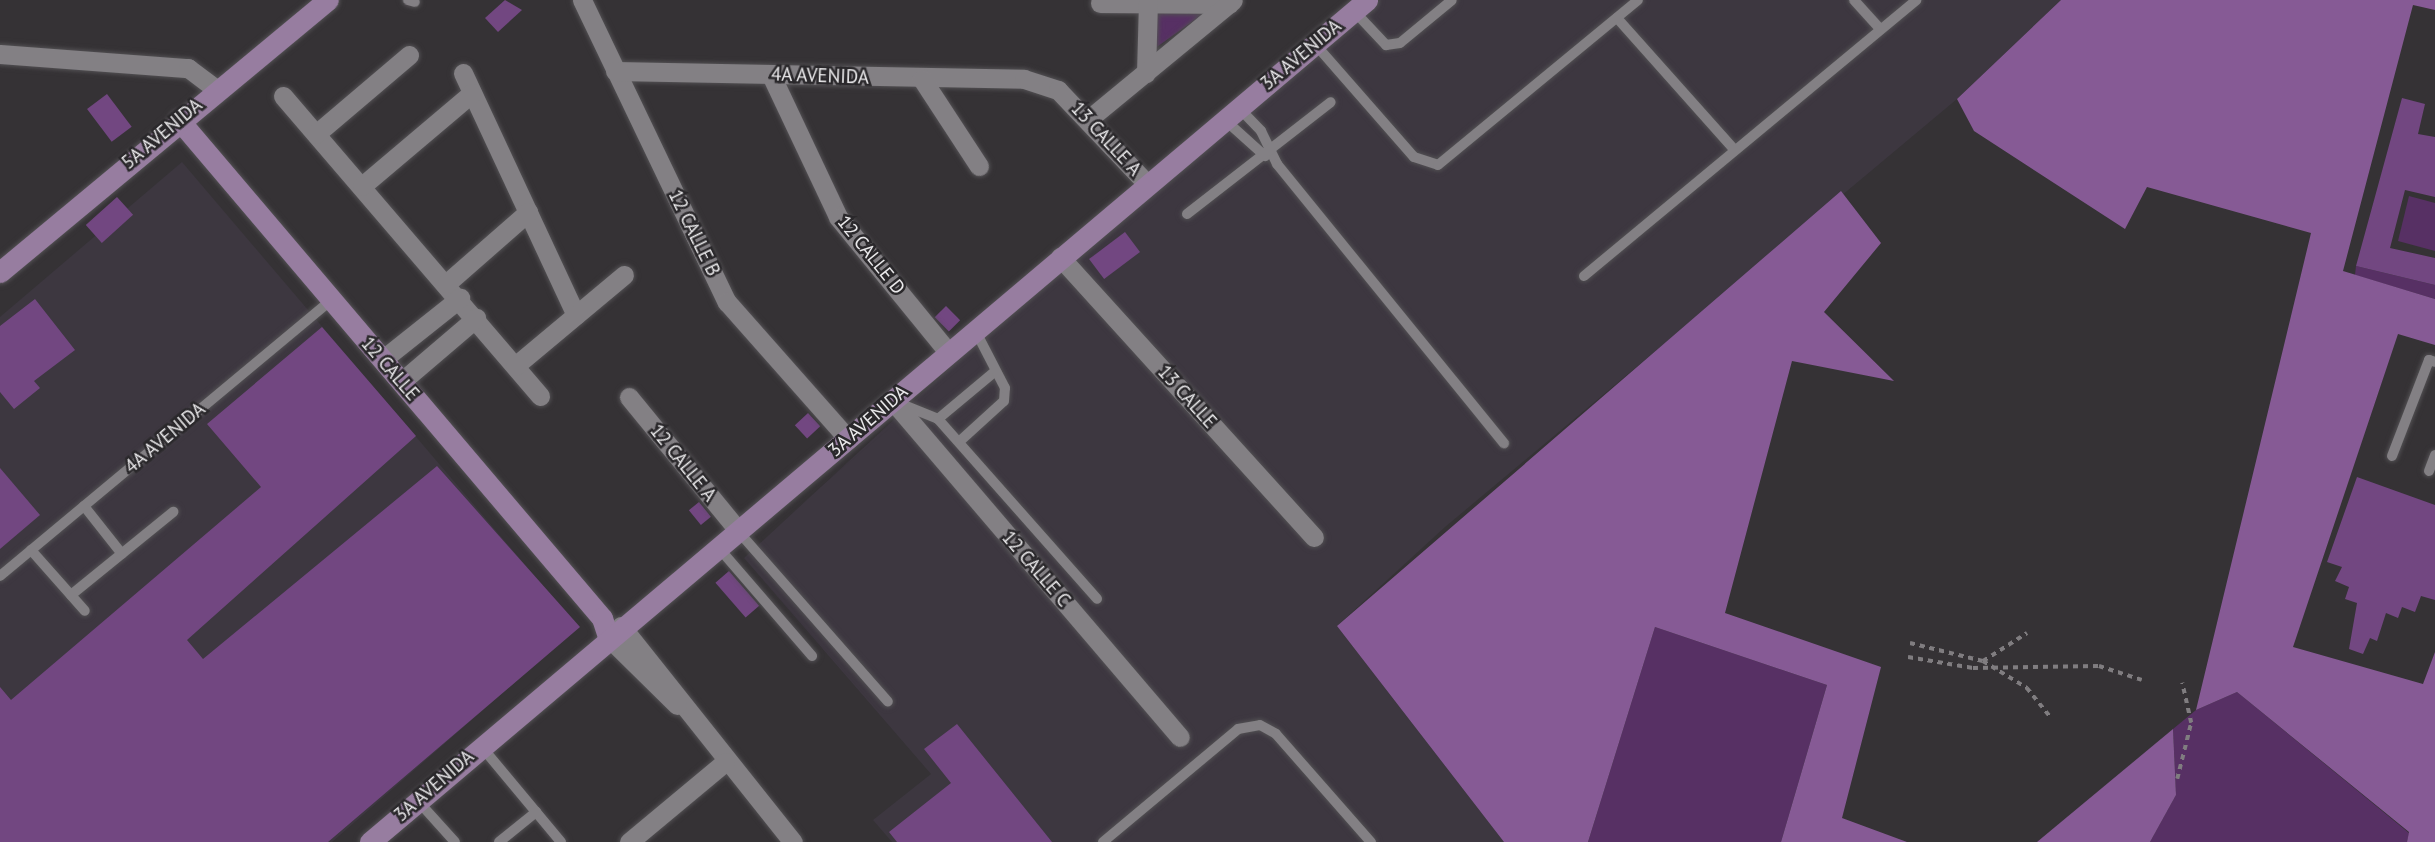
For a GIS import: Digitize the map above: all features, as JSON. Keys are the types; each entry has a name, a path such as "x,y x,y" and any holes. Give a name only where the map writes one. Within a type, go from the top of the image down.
{"main road":[{"name":"5A AVENIDA","path":"0,272 215,88 328,0"},
{"name":"3A AVENIDA","path":"370,842 481,746 610,627 717,546 848,439 974,329 1360,5"},
{"name":"12 CALLE","path":"178,120 610,627"}],"street":[{"name":"12 CALLE B","path":"582,0 727,302 848,439"},
{"path":"1146,73 1148,2"},
{"path":"1100,3 1231,2"},
{"path":"1090,118 1231,2"},
{"path":"0,69 8,54 188,68 215,88"},
{"path":"316,134 409,55"},
{"name":"4A AVENIDA","path":"615,71 1024,79"},
{"path":"463,73 576,315"},
{"name":"12 CALLE D","path":"771,75 838,217 948,352"},
{"path":"922,79 979,166"},
{"name":"13 CALLE A","path":"1024,79 1058,90 1090,118 1148,185"},
{"path":"362,186 472,93"},
{"path":"283,96 453,291 540,396"},
{"path":"382,360 426,325 453,291 528,212"},
{"name":"13 CALLE","path":"1060,257 1314,537"},
{"path":"515,366 625,275"},
{"path":"401,382 476,318"},
{"path":"426,325 443,346"},
{"name":"12 CALLE A","path":"629,397 737,529"},
{"name":"12 CALLE C","path":"892,400 1180,737"},
{"name":"12 CALLE","path":"610,627 793,842"},
{"path":"629,842 725,762"}],"lane":[{"path":"1360,5 1386,45 1400,43 1452,0"},
{"path":"1314,42 1414,157 1438,165 1639,0"},
{"path":"1854,0 1879,28"},
{"path":"1584,276 1733,148 1916,0"},
{"path":"1617,18 1733,148"},
{"path":"1187,214 1331,102"},
{"path":"1232,113 1277,164 1504,443"},
{"path":"1232,113 1266,152"},
{"name":"4A AVENIDA","path":"0,576 331,300"},
{"path":"960,441 1004,401 1005,388 993,373 974,329"},
{"path":"2392,456 2429,360 2435,362"},
{"path":"939,419 993,373"},
{"path":"892,400 939,419 1097,599"},
{"path":"2429,471 2435,455"},
{"path":"84,506 122,554"},
{"path":"71,595 173,512"},
{"path":"737,529 888,702"},
{"path":"717,546 812,656"},
{"path":"31,550 85,611"},
{"path":"1103,842 1237,729 1261,725 1276,734 1371,842"},
{"path":"481,746 561,842"},
{"path":"417,801 454,842"},
{"path":"503,841 536,812"}],"path":[{"path":"1983,661 2027,633"},
{"path":"1910,643 1983,661 2027,688 2051,718"},
{"path":"1908,657 1956,667 2099,666 2141,680"},
{"path":"2177,779 2191,723 2182,683"}],"shaded area":[{"path":"1380,0 2061,0 1957,99 1445,527 1337,626 1504,842 892,842 873,820 931,774 744,558 1148,185 1312,44"},
{"path":"2061,0 2435,0 2435,10 2413,5 2343,271 2435,299 2435,345 2398,334 2293,647 2423,684 2435,652 2435,842 2407,842 2409,832 2237,692 2196,710 2311,233 2147,187 2125,229 1974,131 1957,99"},
{"path":"1155,13 1203,14 1154,49"},
{"path":"182,162 578,627 332,842 0,842 0,317"},
{"path":"1841,191 1881,243 1824,312 1894,381 1792,361 1725,613 1881,667 1842,818 1907,842 1781,842 1827,685 1655,627 1588,842 1504,842 1337,626"},
{"path":"2409,196 2435,203 2435,251 2398,241"},
{"path":"2356,266 2435,285 2435,299 2355,275"},
{"path":"1655,627 1827,685 1781,842 1588,842"},
{"path":"2237,692 2409,833 2407,842 2150,842 2176,795 2173,729 2196,710"},
{"path":"2173,729 2176,795 2150,842 2037,842"}],"building":[{"path":"505,0 522,10 498,32 485,18"},
{"path":"107,94 132,127 112,142 87,109"},
{"path":"2402,98 2425,104 2418,134 2435,137 2435,197 2405,190 2390,248 2435,258 2435,285 2356,266"},
{"path":"117,197 133,215 102,243 86,225"},
{"path":"1125,232 1140,252 1104,279 1089,259"},
{"path":"35,299 75,350 34,381 40,388 14,409 0,392 0,326"},
{"path":"946,306 960,320 949,331 935,317"},
{"path":"322,327 416,436 187,640 203,659 437,466 580,627 328,842 0,842 0,687 11,700 261,487 207,424"},
{"path":"808,413 820,426 807,438 795,425"},
{"path":"0,468 40,515 0,549"},
{"path":"2357,477 2435,505 2435,600 2421,596 2415,612 2402,607 2398,618 2386,613 2377,641 2370,638 2363,654 2349,649 2357,603 2345,599 2349,587 2335,581 2342,567 2327,562"},
{"path":"699,502 711,517 701,525 689,510"},
{"path":"729,571 759,606 746,618 715,583"},
{"path":"957,724 1052,842 897,842 889,832 951,783 924,749"}]}
